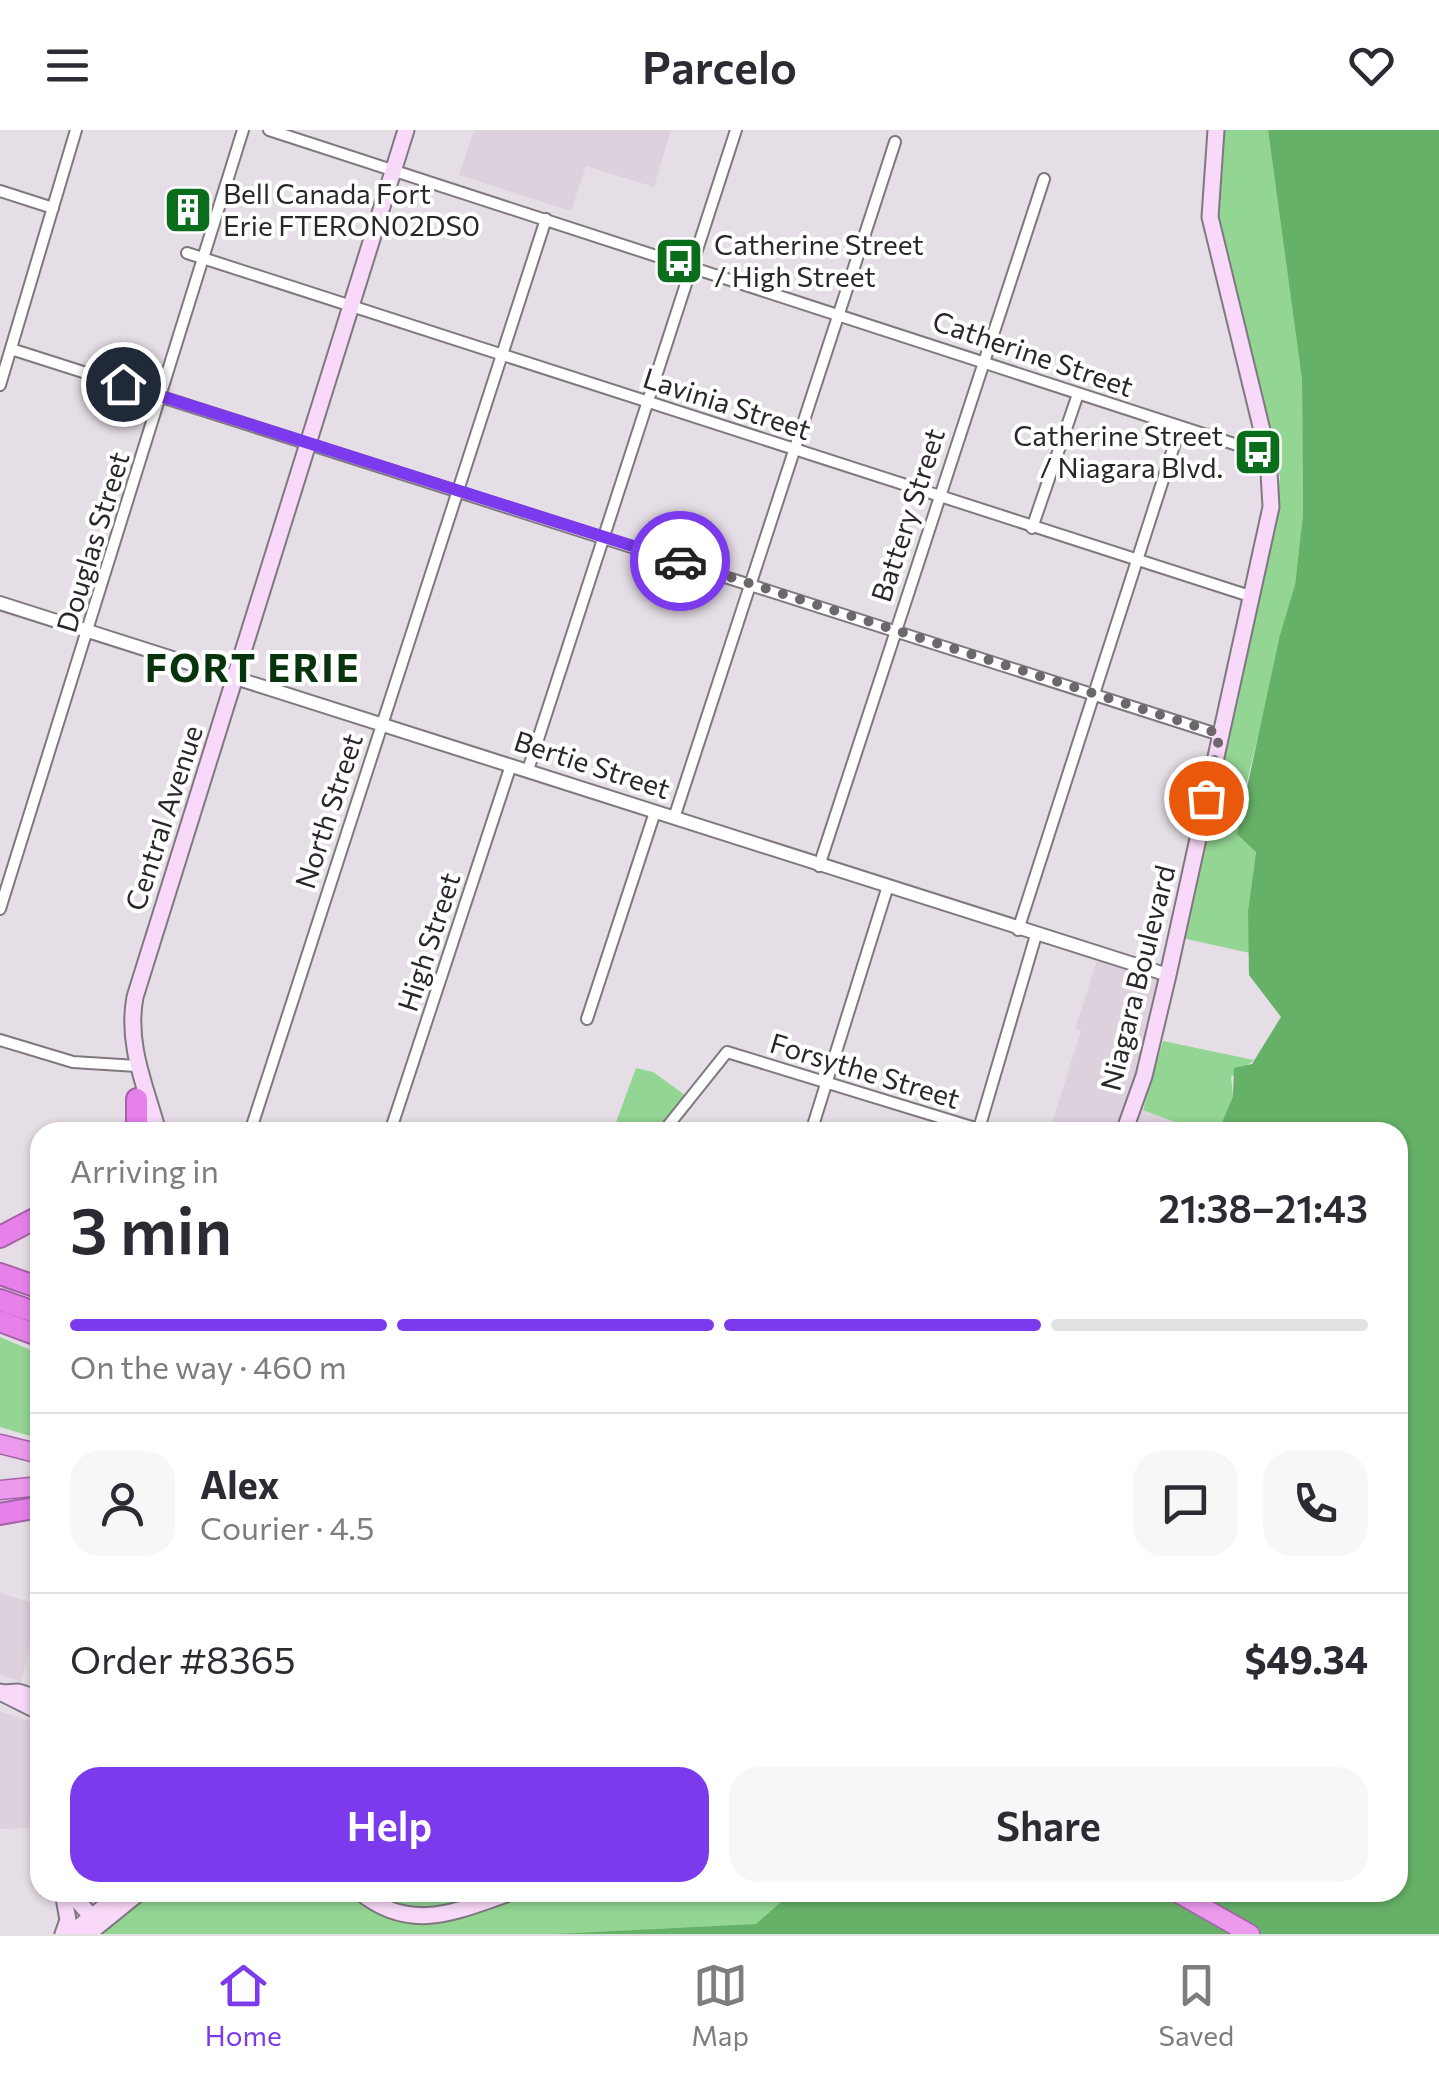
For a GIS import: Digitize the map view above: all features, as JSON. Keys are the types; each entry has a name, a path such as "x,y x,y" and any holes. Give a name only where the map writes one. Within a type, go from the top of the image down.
{"highway":[{"path":"137,1099 140,1122"},
{"path":"0,1237 30,1221"},
{"path":"0,1274 30,1284"},
{"path":"0,1300 30,1310"},
{"path":"0,1322 30,1332"},
{"path":"0,1444 30,1452"},
{"path":"0,1490 30,1487"},
{"path":"0,1514 30,1509"},
{"path":"1194,1902 1250,1934"}],"main road":[{"name":"Central Avenue","path":"137,1099 132,1022 140,976 406,130"},
{"name":"Niagara Boulevard","path":"1128,1122 1144,1076 1168,975 1271,507 1268,455 1210,217 1216,130"},
{"name":"Central Avenue","path":"137,1066 155,1122"},
{"path":"2,1693 30,1696"},
{"path":"2,1693 30,1708"},
{"path":"67,1902 67,1934 125,1902"},
{"path":"76,1902 94,1922"},
{"path":"94,1922 113,1902"},
{"path":"373,1902 414,1918 448,1916 478,1902"}],"street":[{"path":"0,385 76,130"},
{"name":"Douglas Street","path":"1,905 243,130"},
{"name":"Catherine Street","path":"268,130 1268,455"},
{"path":"528,770 736,130"},
{"path":"674,818 895,142"},
{"name":"Battery Street","path":"819,866 1044,178"},
{"path":"0,192 53,208"},
{"name":"North Street","path":"253,1122 546,219"},
{"name":"Lavinia Street","path":"188,253 1032,528 1254,596"},
{"path":"12,348 1220,734"},
{"path":"1032,528 1078,394"},
{"path":"1018,930 1180,426"},
{"name":"Bertie Street","path":"0,603 235,675 886,889 1168,975"},
{"name":"High Street","path":"393,1122 510,765"},
{"path":"587,1019 655,812"},
{"path":"814,1122 886,889"},
{"path":"985,1122 1036,935"},
{"path":"0,1040 73,1062 137,1066"},
{"name":"Forsythe Street","path":"673,1122 715,1061 730,1053 951,1122"}],"shaded area":[{"path":"474,130 671,130 654,187 586,166 571,211 459,175"},
{"path":"1222,130 1268,130 1302,380 1303,514 1295,585 1238,818 1256,852 1248,911 1250,953 1182,938 1225,726 1262,589 1280,477 1215,221"},
{"path":"1268,130 1439,130 1439,1934 556,1934 756,1924 781,1902 1408,1902 1408,1122 1222,1122 1233,1096 1234,1068 1252,1064 1281,1017 1249,975 1248,911 1256,852 1237,834 1280,635 1295,585 1303,514 1302,380"},
{"path":"1099,954 1168,975 1134,1106 1174,1122 1052,1122 1081,1031 1075,1029"},
{"path":"1163,1041 1254,1060 1231,1077 1233,1096 1222,1122 1175,1122 1143,1110"},
{"path":"636,1068 653,1072 685,1095 665,1122 616,1122"},
{"path":"0,1337 30,1350 30,1436 0,1427"},
{"path":"0,1593 30,1602 30,1646 21,1682 0,1674"},
{"path":"0,1711 30,1722 30,1819 29,1828 0,1829"},
{"path":"94,1902 781,1902 757,1924 663,1934 96,1934 113,1922"}],"way so far":[{"path":"680,561 960,654 1220,734 1206,798"}],"place":[{"name":"Bell Canada Fort Erie FTERON02DS0","path":"188,210"},
{"name":"Catherine Street / High Street","path":"679,261"},
{"name":"Catherine Street / Niagara Blvd.","path":"1258,452"}],"district":[{"name":"FORT ERIE","path":"253,669"}],"route":[{"path":"123,384 680,561"}]}
